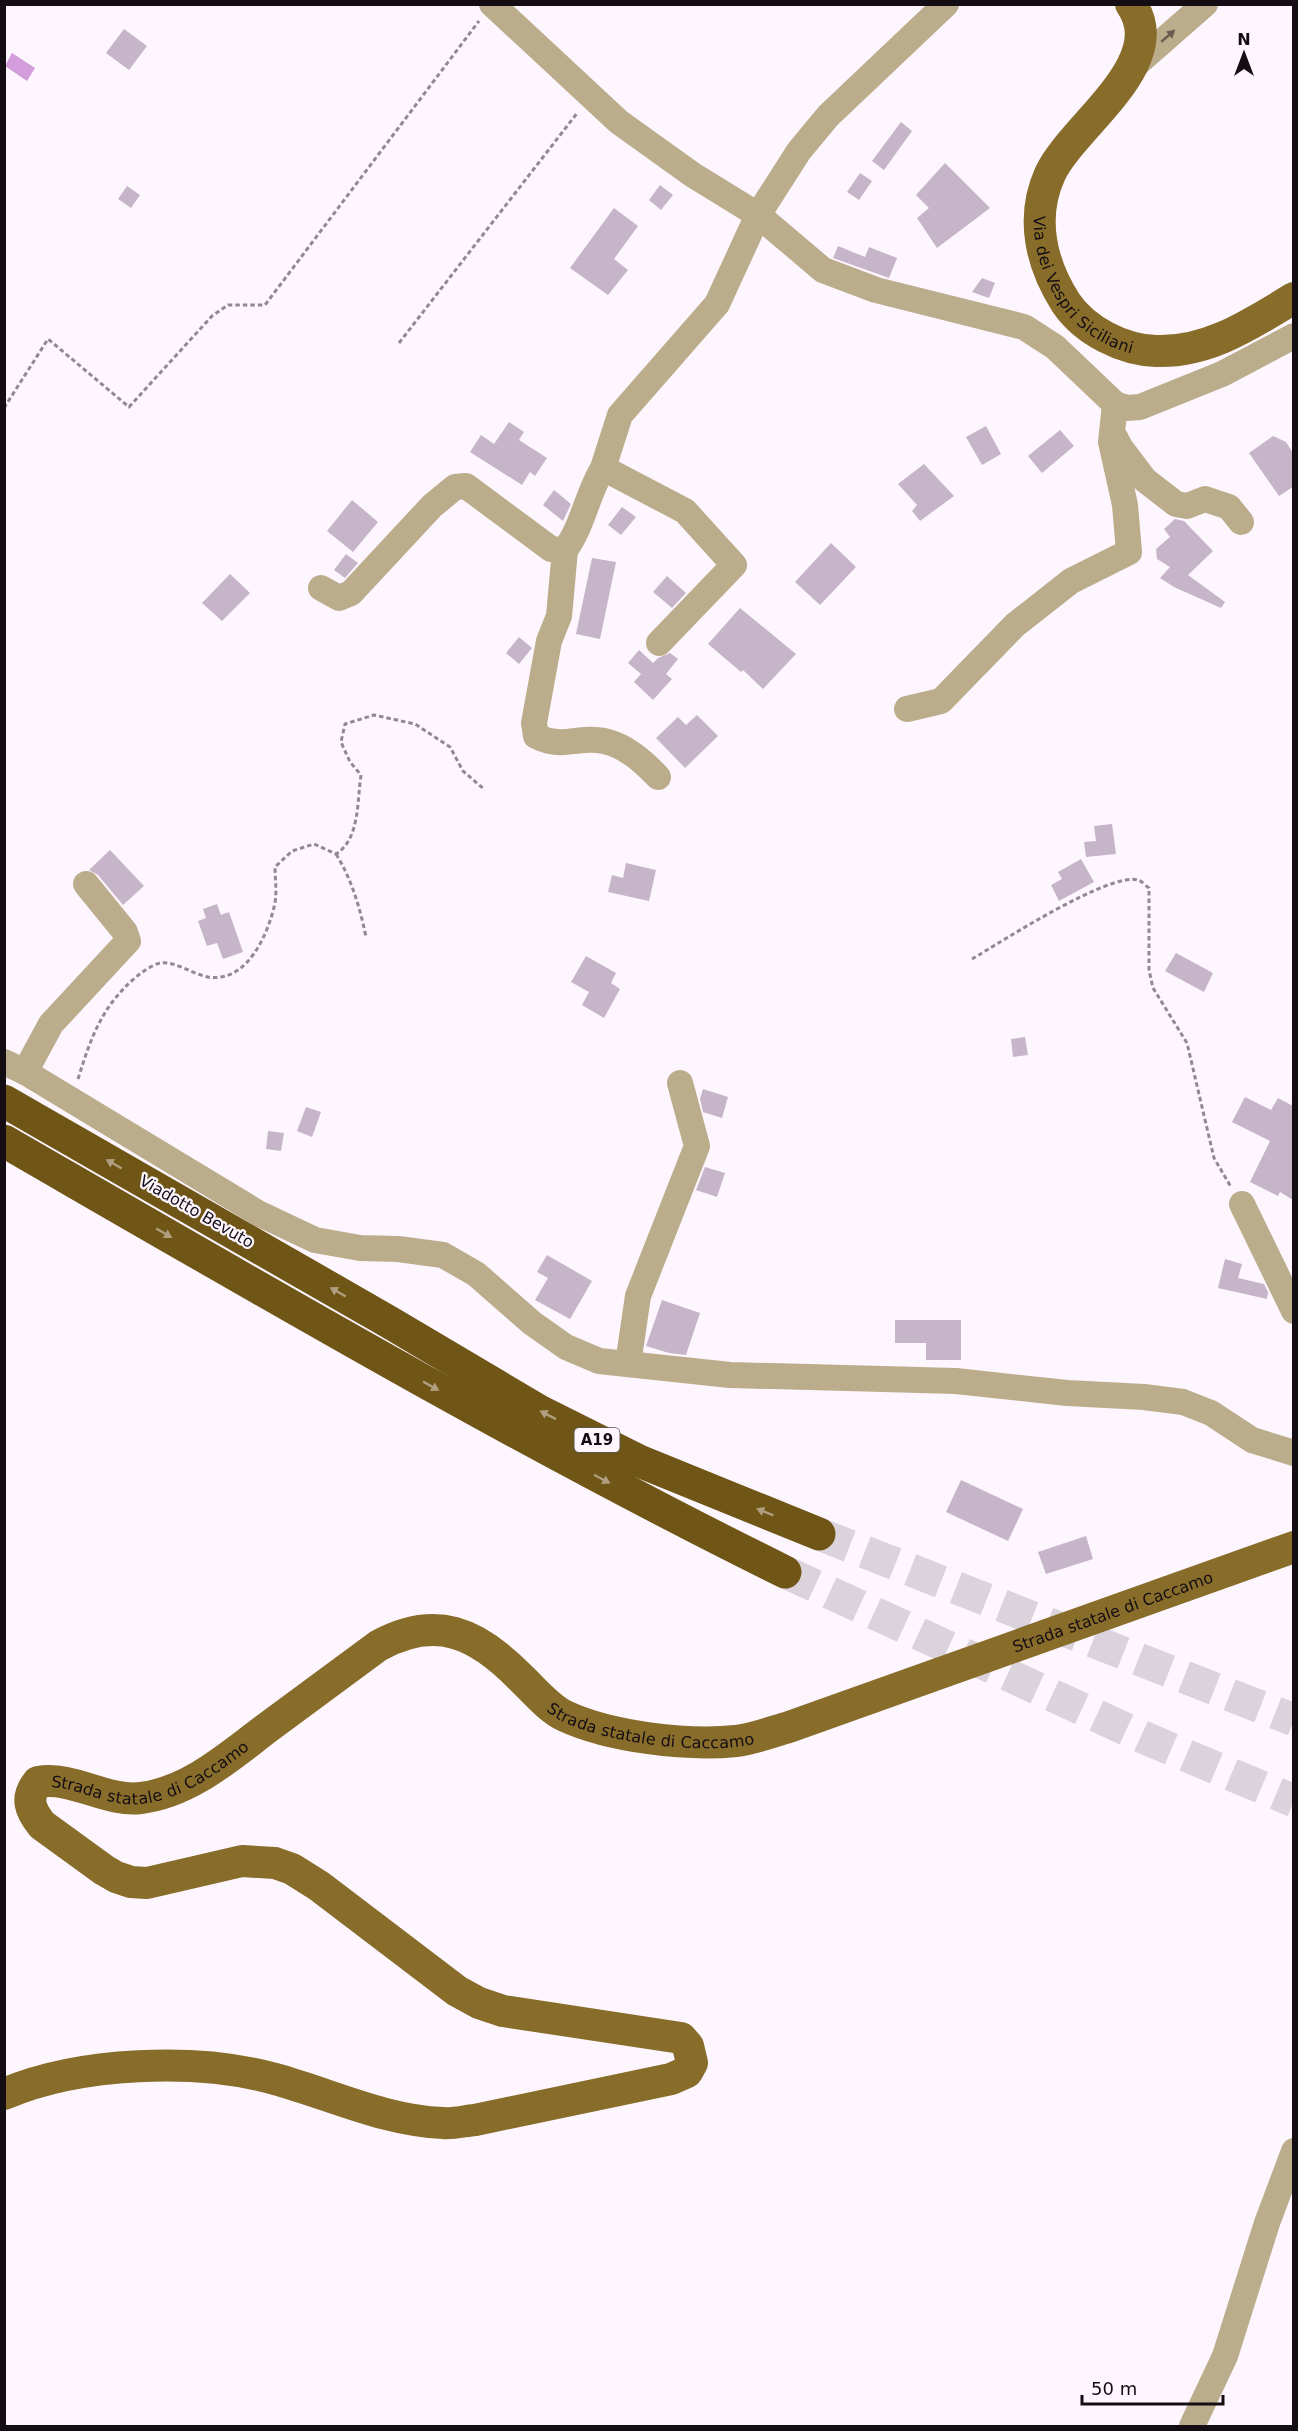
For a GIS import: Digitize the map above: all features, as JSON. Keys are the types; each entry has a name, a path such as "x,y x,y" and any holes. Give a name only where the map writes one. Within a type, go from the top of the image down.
{"highway":[{"name":"Viadotto Bevuto","path":"4,1101 389,1322 539,1411 639,1461 819,1534"},
{"name":"A19","path":"4,1141 380,1358 621,1489 785,1572"}],"main road":[{"name":"Via dei Vespri Siciliani","path":"1131,4 1139,25 1139,44 1132,68 1117,90 1062,153 1050,175 1043,197 1040,242 1046,265 1069,308 1108,338 1126,346 1149,351 1174,351 1198,347 1221,338 1293,298"},
{"name":"Strada statale di Caccamo","path":"4,2094 53,2076 82,2071 130,2067 205,2068 235,2070 274,2079 418,2121 445,2123 475,2120 671,2079 687,2072 692,2063 688,2046 681,2038 529,2016 479,2003 457,1991 319,1886 292,1869 274,1863 242,1861 147,1883 116,1878 42,1825 34,1814 30,1802 32,1791 38,1782 51,1780 65,1782 121,1798 150,1796 185,1785 378,1646 398,1635 420,1631 450,1632 478,1641 511,1667 544,1701 563,1715 589,1725 656,1739 694,1743 738,1740 789,1727 1293,1547"}],"street":[{"path":"658,777 642,760 604,741 550,743 536,736 534,723 549,640 559,616 565,550 573,540 594,483 603,468 620,415 717,304 758,215 799,152 828,116 946,4"},
{"path":"1132,68 1205,4"},
{"path":"489,8 619,122 693,175 758,215 823,270 876,290 1024,327 1055,347 1115,404 1127,408 1140,407 1222,374 1293,336"},
{"path":"907,709 941,701 1015,625 1071,581 1129,552 1125,505 1111,442 1115,404"},
{"path":"1113,430 1120,447 1145,480 1176,504 1187,506 1205,499 1230,507 1241,522"},
{"path":"603,468 685,511 734,565 659,643"},
{"path":"321,588 339,598 351,593 432,506 455,487 466,486 551,549 565,550"},
{"path":"86,884 125,932 128,941 51,1024 15,1067 258,1213 315,1240 360,1248 398,1249 443,1255 476,1274 532,1323 566,1347 599,1361 730,1375 956,1381 1183,1402 1211,1413 1252,1440 1293,1454"},
{"path":"628,1364 638,1296 697,1146 680,1083"},
{"path":"1242,1204 1293,1311"},
{"path":"1192,2427 1225,2356 1267,2223 1293,2151"}],"path":[{"path":"4,408 48,339 129,407 212,316 228,305 265,305 489,8"},
{"path":"399,343 581,107 591,98"},
{"path":"336,854 346,848 352,836 361,775 350,762 341,742 345,724 374,716 415,724 450,747 463,771 485,790"},
{"path":"73,1101 90,1038 107,1007 142,972 159,963 173,964 206,976 223,978 236,973 262,943 274,904 277,886 275,867 292,851 314,844 336,854 353,888 366,937"},
{"path":"972,959 1085,894 1122,880 1139,880 1149,888 1149,969 1153,988 1187,1043 1214,1158 1242,1204"}],"shaded area":[{"path":"12,53 35,68 27,81 5,66"}],"building":[{"path":"124,29 147,46 129,70 106,53"},
{"path":"901,122 912,131 884,170 872,161"},
{"path":"945,163 990,208 937,248 917,218 929,208 916,195"},
{"path":"860,173 872,181 859,200 847,192"},
{"path":"660,185 673,195 661,210 649,200"},
{"path":"127,186 140,195 131,208 118,199"},
{"path":"614,208 638,226 614,259 628,270 608,295 570,268"},
{"path":"838,246 865,257 869,247 897,258 889,278 833,258"},
{"path":"982,278 995,283 989,298 972,292"},
{"path":"509,422 524,432 519,440 547,458 535,476 530,472 522,485 470,452 481,435 494,444"},
{"path":"986,426 1001,454 982,465 966,437"},
{"path":"1060,430 1074,446 1042,473 1028,456"},
{"path":"1273,436 1286,442 1293,453 1293,487 1279,496 1249,453"},
{"path":"924,464 954,496 920,521 912,511 917,505 898,484"},
{"path":"554,490 571,504 563,521 543,505"},
{"path":"352,500 378,522 353,552 327,531"},
{"path":"622,507 636,517 621,535 608,525"},
{"path":"1175,519 1184,521 1213,551 1188,575 1225,602 1221,608 1174,587 1160,578 1170,567 1157,559 1156,549 1170,537 1164,529"},
{"path":"831,543 856,567 820,605 795,582"},
{"path":"346,554 358,563 345,578 334,570"},
{"path":"592,558 616,562 600,639 576,634"},
{"path":"230,574 250,593 222,621 202,603"},
{"path":"667,576 686,593 672,608 653,592"},
{"path":"740,608 796,654 763,689 743,670 741,672 708,644"},
{"path":"519,637 532,648 519,664 506,653"},
{"path":"639,650 653,663 670,653 678,659 666,674 672,679 653,700 634,682 641,674 628,663"},
{"path":"697,715 718,736 685,768 656,738 678,717 686,725"},
{"path":"1112,824 1116,854 1086,857 1084,842 1096,841 1094,826"},
{"path":"110,850 144,886 123,905 98,875 89,870"},
{"path":"1081,859 1094,882 1059,901 1051,885 1062,879 1058,872"},
{"path":"626,863 656,870 649,901 608,892 612,875 623,878"},
{"path":"217,904 221,915 229,912 243,952 223,959 217,943 207,946 198,921 206,918 203,909"},
{"path":"1176,953 1213,973 1204,992 1165,971"},
{"path":"586,956 616,973 611,983 620,989 604,1018 582,1005 589,992 571,982"},
{"path":"1025,1037 1028,1055 1013,1057 1011,1039"},
{"path":"703,1089 728,1097 722,1118 703,1112 700,1099"},
{"path":"1245,1097 1271,1110 1278,1098 1293,1106 1293,1200 1280,1192 1278,1196 1250,1182 1270,1141 1232,1122"},
{"path":"306,1107 321,1112 312,1137 297,1131"},
{"path":"268,1131 284,1133 281,1151 266,1149"},
{"path":"705,1167 725,1173 717,1197 696,1190"},
{"path":"547,1255 592,1281 570,1319 535,1300 548,1278 537,1272"},
{"path":"1225,1259 1242,1264 1238,1278 1264,1284 1268,1292 1267,1299 1218,1288"},
{"path":"662,1300 700,1313 686,1355 646,1346"},
{"path":"895,1320 961,1320 961,1360 926,1360 926,1343 895,1343"},
{"path":"961,1480 1023,1509 1008,1541 946,1512"},
{"path":"1086,1536 1093,1559 1046,1574 1038,1552"}],"tunnel":[{"path":"819,1534 1294,1720"},
{"path":"785,1572 1145,1738 1294,1801"}]}
